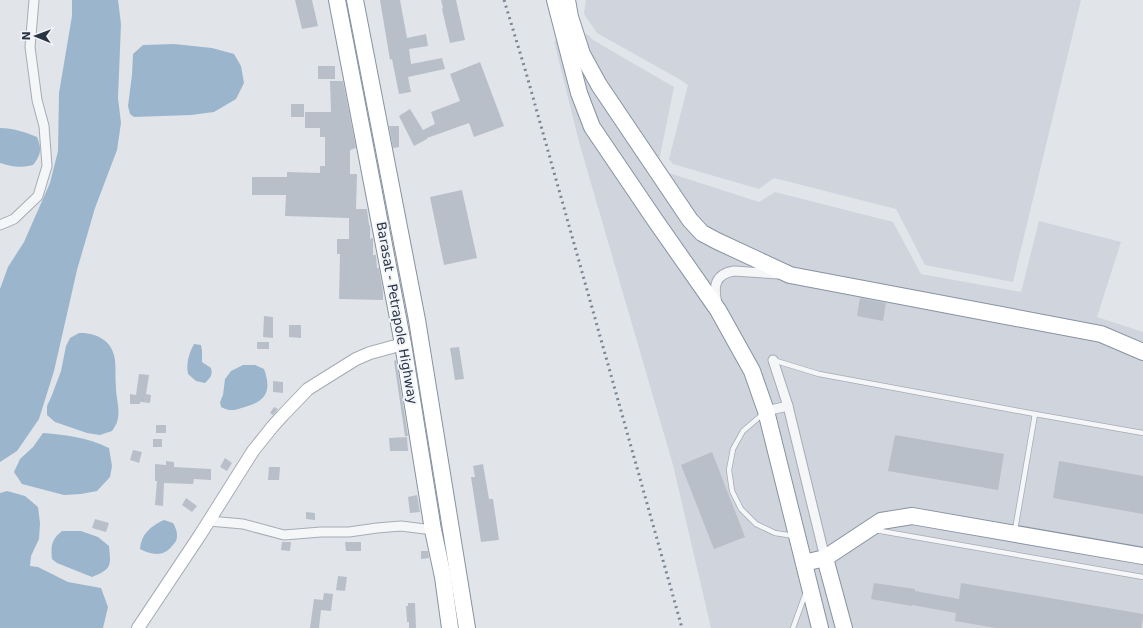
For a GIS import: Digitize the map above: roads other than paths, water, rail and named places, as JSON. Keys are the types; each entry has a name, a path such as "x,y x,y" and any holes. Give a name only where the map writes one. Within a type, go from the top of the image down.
{"highway":[{"name":"Barasat - Petrapole Highway","path":"337,0 403,344 433,530 443,577 450,628"},
{"name":"Barasat - Petrapole Highway","path":"355,0 418,320 467,628"},
{"path":"555,0 579,93 592,128 718,310 752,371 766,411 820,628"},
{"path":"567,0 570,17 582,54 598,85 690,220 702,233 790,275 1101,334 1143,352"},
{"path":"804,563 826,558 881,520 912,516 1143,556"},
{"path":"826,558 844,628"}],"street":[{"path":"0,224 14,219 38,196 47,166 44,126 37,100 30,47 34,0"},
{"path":"718,310 714,291 715,284 723,274 734,271 790,275"},
{"path":"138,628 209,521 253,451 272,426 308,389 356,359 370,353 403,344"},
{"path":"773,360 788,406 826,558"},
{"path":"766,411 788,406"},
{"path":"209,521 243,524 284,535 321,532 349,532 400,526 433,530"}],"lane":[{"path":"773,360 819,374 1143,433"},
{"path":"766,411 743,431 733,449 729,470 732,491 741,510 756,524 775,533 797,536"},
{"path":"1014,534 1035,414"},
{"path":"868,529 1143,577"},
{"path":"793,628 809,583"}],"water":[{"path":"72,0 118,0 121,24 118,98 121,123 117,150 95,208 77,270 54,371 39,419 17,451 0,462 0,289 8,267 24,242 50,183 58,151 59,93 72,16"},
{"path":"174,44 212,48 234,54 241,66 244,83 236,99 214,112 191,115 134,117 130,114 128,106 133,54 143,45"},
{"path":"0,128 28,133 37,137 40,145 40,152 33,165 16,167 0,163"},
{"path":"79,333 92,334 103,339 114,353 118,418 112,431 100,435 87,433 55,422 47,415 47,406 61,371 66,346 70,338"},
{"path":"194,344 201,345 202,362 211,368 211,376 205,383 196,381 188,374 188,358"},
{"path":"243,365 255,365 264,369 267,387 264,397 248,406 232,410 225,409 221,407 220,402 223,395 225,379 231,371"},
{"path":"43,433 76,437 92,441 109,448 112,466 110,477 97,491 81,494 64,495 22,484 14,472 20,459 33,447"},
{"path":"7,491 25,496 38,507 40,523 39,539 31,556 30,566 38,567 68,582 101,588 108,607 103,628 0,628 0,493"},
{"path":"164,520 173,523 177,532 176,541 169,550 153,554 140,549 142,539 148,531"},
{"path":"62,531 81,531 98,537 109,546 110,562 107,569 92,577 57,563 52,559 52,544"}],"railway":[{"path":"504,0 525,69 682,628"}]}
